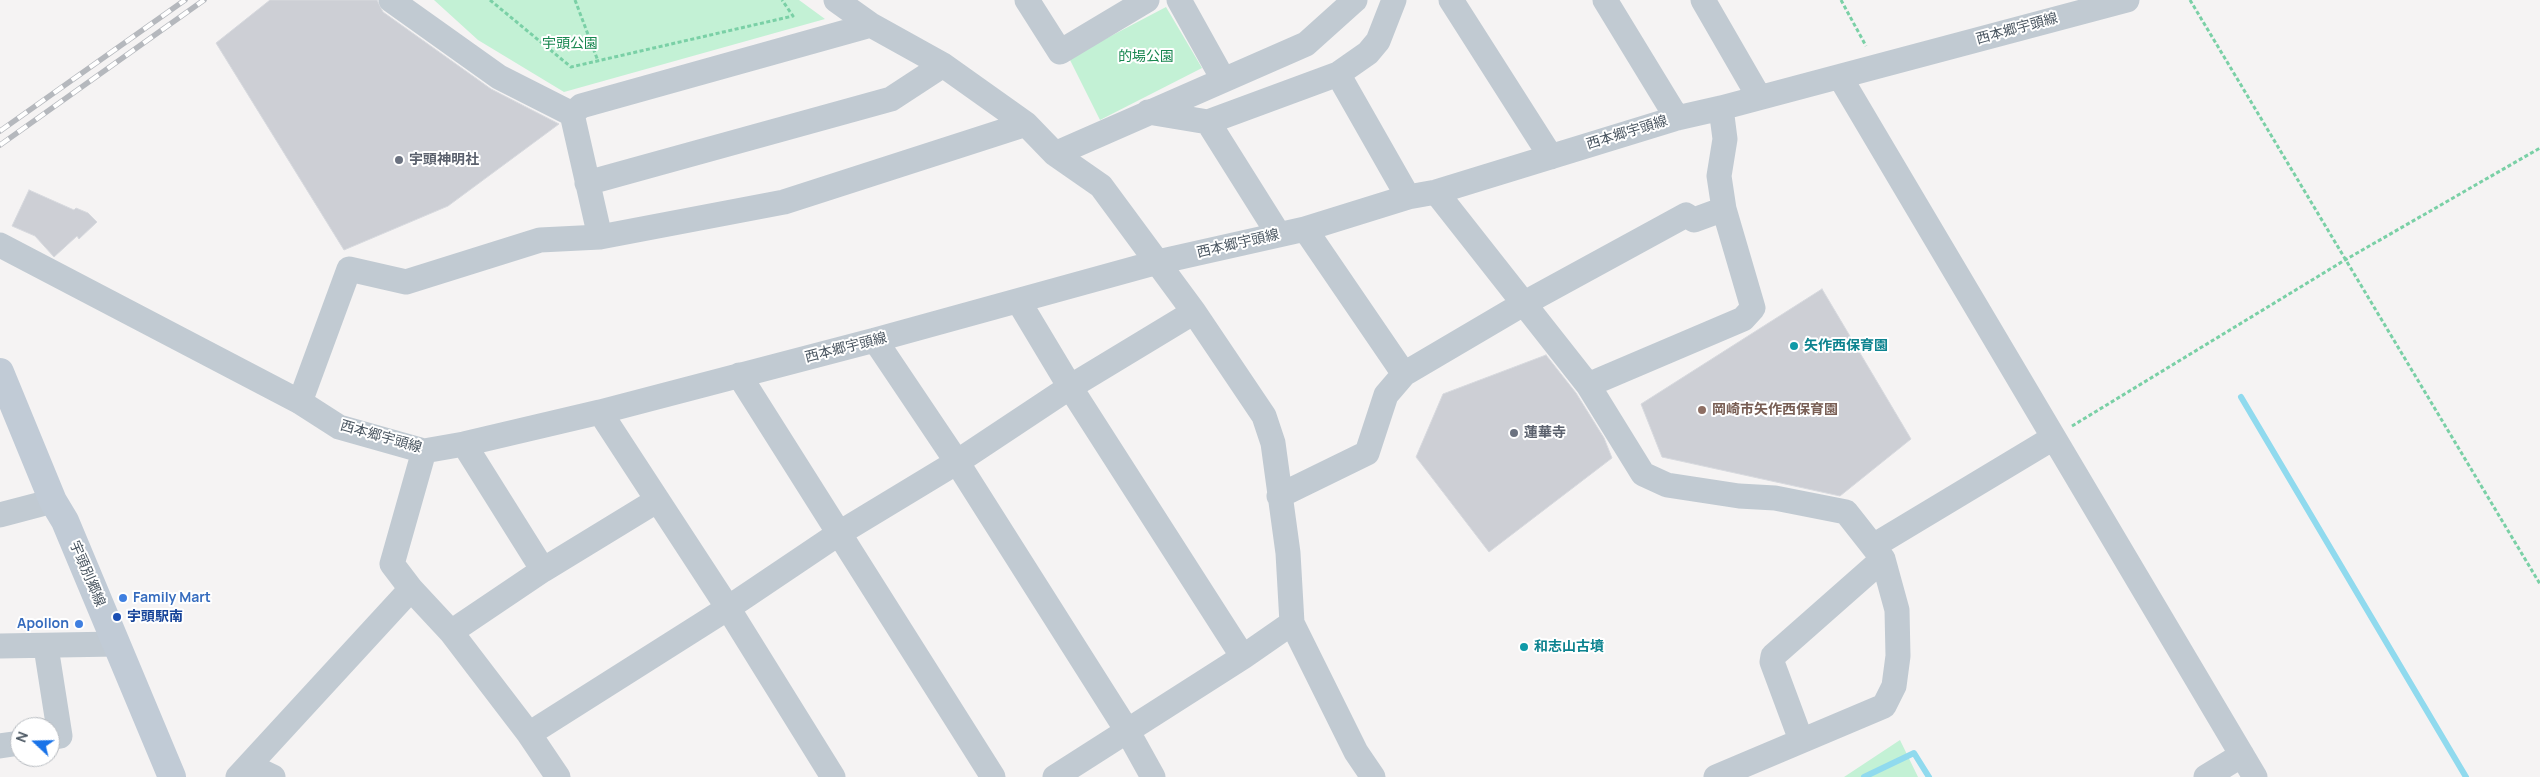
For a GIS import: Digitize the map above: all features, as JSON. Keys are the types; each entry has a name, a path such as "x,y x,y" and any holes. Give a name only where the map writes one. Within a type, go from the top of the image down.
{"street":[{"path":"391,0 500,76 572,114 600,237"},
{"path":"836,0 871,24 943,65 1026,124 1055,154 1101,186 1194,312 1264,416 1274,443 1279,496 1288,553 1292,623 1356,752 1374,777"},
{"path":"1027,0 1060,52 1147,0"},
{"path":"1180,0 1223,79"},
{"path":"1055,154 1223,79 1254,69 1306,44 1355,0"},
{"path":"1148,112 1208,122 1338,74 1368,53 1378,41 1394,0"},
{"path":"1451,0 1550,157"},
{"path":"1605,0 1677,118"},
{"path":"1703,0 1760,97 1840,77 2255,777"},
{"name":"西本郷宇頭線","path":"1840,77 2127,0"},
{"path":"572,114 581,106 871,24"},
{"path":"587,182 891,99 943,65"},
{"path":"1338,74 1408,197"},
{"name":"西本郷宇頭線","path":"0,245 300,402 339,427 424,450 464,444 600,412 1018,302 1158,262 1305,229 1408,197 1436,192 1677,118 1760,97"},
{"path":"1588,385 1744,319 1753,308 1724,209 1719,176 1725,139 1721,108"},
{"path":"1208,122 1280,235"},
{"path":"300,402 349,269 406,282 540,240 600,237 784,202 1026,124"},
{"path":"1436,192 1522,304 1588,385 1643,474 1667,486 1739,496 1775,498 1846,512 1879,552 1897,610 1898,656 1894,686 1884,706 1801,740 1724,775"},
{"path":"1279,496 1367,453 1386,394 1404,374 1522,304 1686,215 1694,220 1724,209"},
{"path":"1305,229 1404,374"},
{"path":"1018,302 1070,387 1244,657"},
{"path":"529,734 728,608 838,534 957,462 1070,387 1194,312"},
{"path":"875,340 957,462 1128,732 1153,777"},
{"name":"宇頭別郷線","path":"0,372 53,501 65,521 172,777"},
{"path":"738,375 993,777"},
{"path":"600,412 656,501 728,608 833,777"},
{"path":"1801,740 1772,662 1773,656 1879,552 2053,438"},
{"path":"464,444 543,570"},
{"path":"424,450 392,564 412,590 451,632 529,734 558,777"},
{"path":"0,515 53,501"},
{"path":"451,632 543,570 656,501"},
{"path":"244,772 412,590"},
{"path":"1055,777 1244,657 1292,623"},
{"path":"0,646 46,647 117,644"},
{"path":"46,647 57,717"},
{"path":"2206,777 2242,755"},
{"path":"244,772 273,777"}],"path":[{"path":"490,0 572,67 793,16 782,0"},
{"path":"575,0 598,61"},
{"path":"1841,0 1877,66"},
{"path":"2190,0 2540,584"},
{"path":"2053,438 2345,260 2540,148"}],"green space":[{"name":"宇頭公園","path":"434,0 799,0 825,19 564,92 478,40"},
{"name":"的場公園","path":"1166,7 1202,68 1100,120 1069,58"},
{"path":"1900,740 1918,777 1844,777"}],"building":[{"name":"宇頭神明社","path":"270,0 377,0 383,12 491,89 559,124 448,206 344,250 216,43"},
{"path":"29,190 74,210 76,208 88,213 97,222 79,239 77,236 54,257 35,236 12,226"},
{"name":"矢作西保育園","path":"1822,289 1911,439 1840,496 1662,457 1641,404"},
{"name":"蓮華寺","path":"1546,355 1576,393 1604,438 1612,458 1489,552 1416,457 1443,394"}],"waterway":[{"path":"2241,397 2466,777"},
{"path":"1864,777 1914,753 1929,777"}],"railway":[{"path":"0,131 185,0"},
{"path":"0,145 204,0"}],"place":[{"name":"宇頭神明社","path":"399,160"},
{"name":"矢作西保育園","path":"1794,346"},
{"name":"岡崎市矢作西保育園","path":"1702,410"},
{"name":"蓮華寺","path":"1514,433"},
{"name":"Family Mart","path":"123,598"},
{"name":"宇頭駅南","path":"117,617"},
{"name":"Apollon","path":"79,624"},
{"name":"和志山古墳","path":"1524,647"}]}
